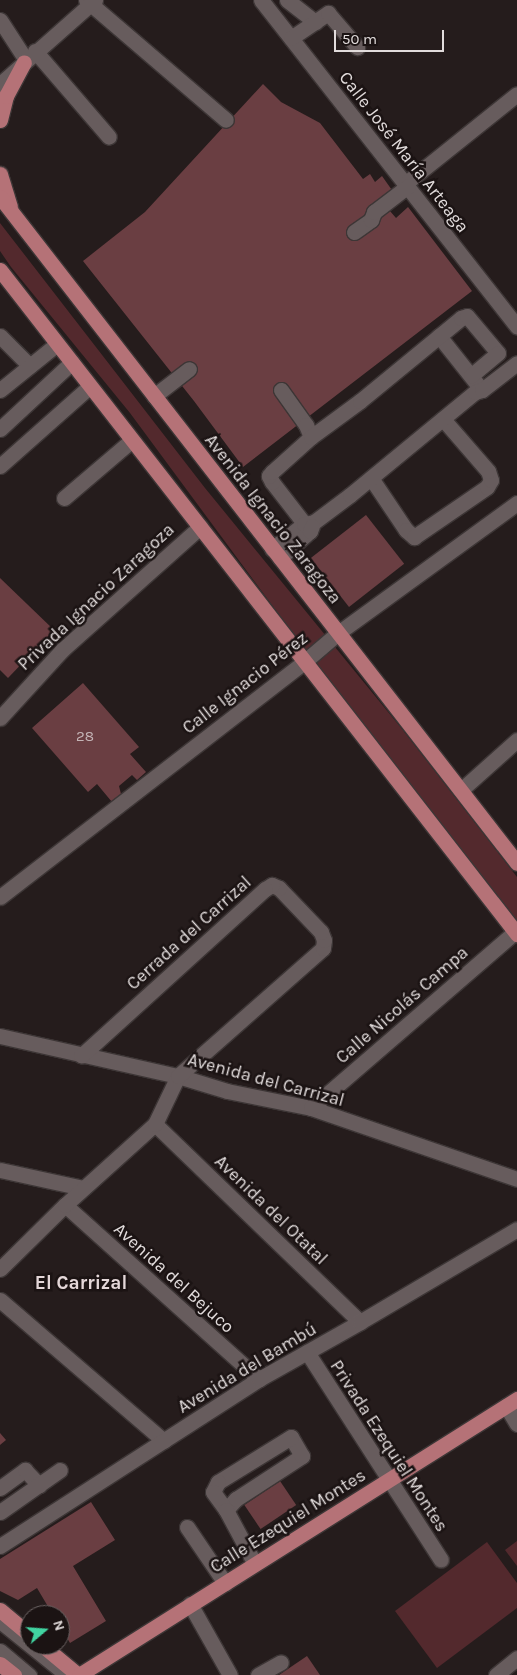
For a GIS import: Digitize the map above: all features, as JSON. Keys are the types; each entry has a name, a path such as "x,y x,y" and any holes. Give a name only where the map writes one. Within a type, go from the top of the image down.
{"main road":[{"path":"0,120 6,96 28,58"},
{"path":"0,174 11,210"},
{"name":"Avenida Ignacio Zaragoza","path":"0,197 517,863"},
{"path":"0,270 516,932"},
{"name":"Calle Ezequiel Montes","path":"78,1675 511,1403"},
{"path":"0,1610 20,1627"},
{"path":"54,1655 78,1675"},
{"path":"0,1664 14,1675"}],"street":[{"name":"Calle José María Arteaga","path":"261,0 517,327"},
{"path":"287,0 315,22"},
{"path":"0,84 90,1 226,120"},
{"path":"291,38 328,13 357,47"},
{"path":"0,20 28,58 109,137"},
{"path":"354,232 371,220 379,220 410,188 517,94"},
{"path":"309,526 270,476 281,462 311,437 461,318 467,316 498,354 476,386"},
{"path":"0,336 30,366"},
{"path":"439,336 476,386"},
{"path":"0,390 57,344"},
{"path":"276,553 443,419 476,386 517,352"},
{"path":"0,430 72,362"},
{"path":"476,386 517,364"},
{"path":"154,396 189,369"},
{"path":"0,466 90,386"},
{"path":"281,390 297,411 311,437"},
{"path":"297,411 325,427"},
{"path":"370,478 406,530 414,537 487,487 491,480 488,471 443,419"},
{"path":"64,498 132,440"},
{"name":"Calle Ignacio Pérez","path":"0,897 304,662 338,633 517,503"},
{"name":"Privada Ignacio Zaragoza","path":"0,718 62,650 200,526"},
{"path":"461,790 517,740"},
{"name":"Cerrada del Carrizal","path":"81,1056 264,889 272,885 279,888 321,932 324,940 323,948 178,1076"},
{"name":"Calle Nicolás Campa","path":"311,1108 516,932"},
{"name":"Avenida del Carrizal","path":"0,1036 81,1056 178,1076 227,1091 311,1108 517,1179"},
{"path":"0,1269 82,1188 155,1124 178,1076"},
{"name":"Avenida del Otatal","path":"155,1124 360,1322"},
{"path":"0,1170 82,1188"},
{"name":"Avenida del Bejuco","path":"65,1205 259,1379"},
{"name":"Avenida del Bambú","path":"0,1546 259,1379 517,1229"},
{"path":"0,1300 164,1441"},
{"name":"Privada Ezequiel Montes","path":"307,1352 440,1560"},
{"path":"511,1403 517,1424"},
{"path":"226,1510 236,1499 302,1456 291,1437 218,1482 213,1492 226,1510 255,1564"},
{"path":"0,1488 25,1470 38,1485"},
{"path":"0,1512 60,1470"},
{"path":"187,1527 225,1583"},
{"path":"190,1604 230,1675"},
{"path":"0,1621 67,1675"},
{"path":"0,1652 29,1675"},
{"path":"496,1675 517,1658"},
{"path":"258,1675 280,1662"}],"shaded area":[{"path":"0,223 205,488 402,729 517,877 517,923 300,643 130,413 11,267 0,251"},
{"path":"517,1541 517,1566 505,1550"},
{"path":"487,1542 517,1583 517,1608 437,1668 395,1611"}],"building":[{"path":"263,84 281,102 320,123 363,179 370,174 375,182 382,176 394,193 383,203 396,218 408,207 472,291 243,467 194,401 83,261 145,212"},
{"path":"366,515 404,564 349,607 311,558"},
{"path":"0,578 54,630 8,678 0,670"},
{"path":"83,683 139,747 130,754 146,772 137,780 132,775 119,786 121,794 112,802 97,784 88,792 32,728"},
{"path":"0,1433 6,1440 0,1445"},
{"path":"280,1481 296,1505 261,1529 244,1505"},
{"path":"91,1502 115,1540 73,1566 106,1621 70,1643 70,1605 47,1605 37,1588 18,1600 0,1591 0,1559"},
{"path":"307,1656 320,1675 279,1675"}],"district":[{"name":"El Carrizal","path":"81,1284"}]}
